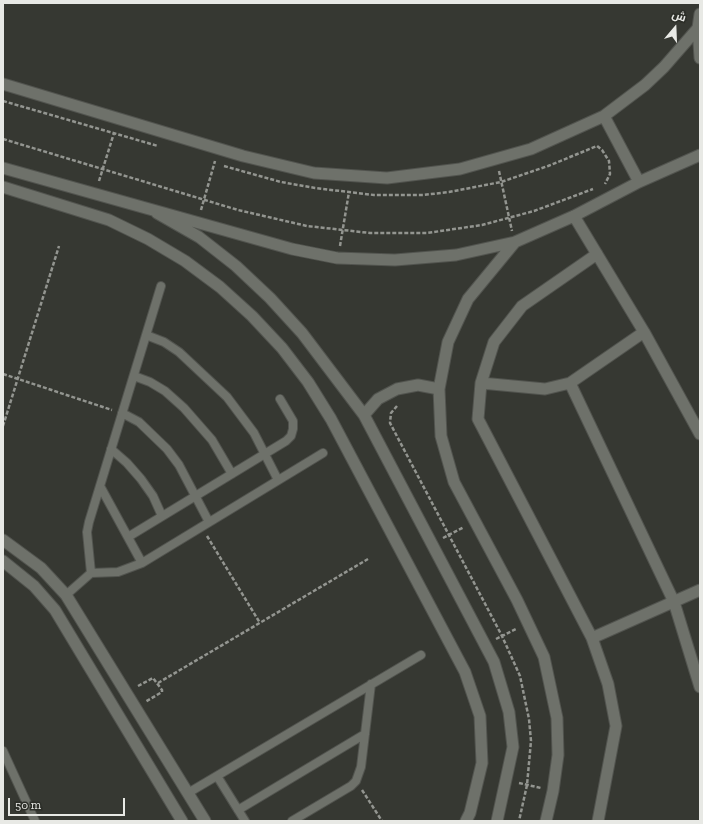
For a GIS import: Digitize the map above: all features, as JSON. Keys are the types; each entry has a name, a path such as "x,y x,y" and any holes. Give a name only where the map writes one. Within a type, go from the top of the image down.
{"street":[{"path":"700,14 698,28 700,58"},
{"path":"3,84 219,149 314,173 387,178 460,169 496,159 530,149 604,116 630,97 659,72 698,28"},
{"path":"604,116 639,182"},
{"path":"3,168 292,249 338,258 395,260 456,254 514,242 574,216 639,182 700,155"},
{"path":"3,187 109,220 148,239 185,261 220,287 252,316 282,348 308,382 331,418 465,672 480,716 482,763 470,813 466,821"},
{"path":"157,212 199,237 236,266 270,298 302,332 364,415 494,662 509,712 513,747 497,821"},
{"path":"574,216 644,332 700,434"},
{"path":"514,242 468,299 448,342 439,389 441,436 454,482 470,524 517,600 544,657 557,718 558,755 553,791 546,821"},
{"path":"597,254 522,306 494,342 480,383 478,419 592,638 608,684 616,726 598,821"},
{"path":"480,383 545,389 570,383 644,332"},
{"path":"570,383 674,602 700,687"},
{"path":"364,415 378,399 397,389 418,385 439,389"},
{"path":"3,540 41,568 66,595 206,821"},
{"path":"3,561 34,586 55,610 115,709 174,815 182,821"},
{"path":"592,638 700,590"},
{"path":"115,709 132,700"}],"lane":[{"path":"91,573 87,532 89,522 161,286"},
{"path":"146,335 164,342 179,352 227,397 254,433 278,480"},
{"path":"134,376 150,382 165,391 184,408 212,440 232,474"},
{"path":"128,537 286,441 291,436 293,429 292,421 280,399"},
{"path":"122,413 139,422 167,449 179,465 209,522"},
{"path":"111,449 142,479 153,496 162,516"},
{"path":"66,595 91,573 118,572 142,563 323,453"},
{"path":"100,486 142,563"},
{"path":"188,793 421,655"},
{"path":"292,821 351,786 356,781 361,767 371,684"},
{"path":"238,810 365,734"},
{"path":"3,751 35,821"},
{"path":"217,776 245,821"}],"path":[{"path":"95,195 118,119"},
{"path":"198,223 219,149"},
{"path":"496,159 514,242"},
{"path":"338,258 352,175"},
{"path":"3,426 59,246"},
{"path":"3,374 122,413"},
{"path":"401,402 391,413 390,423 502,636 520,676 530,719 530,763 528,785 519,821"},
{"path":"461,520 470,524"},
{"path":"468,533 470,524"},
{"path":"432,544 470,524"},
{"path":"201,527 260,623"},
{"path":"158,684 368,559"},
{"path":"485,644 519,627 521,633"},
{"path":"152,678 155,678 162,692 132,700 152,678"},
{"path":"507,780 553,791"},
{"path":"356,781 382,821"}]}
